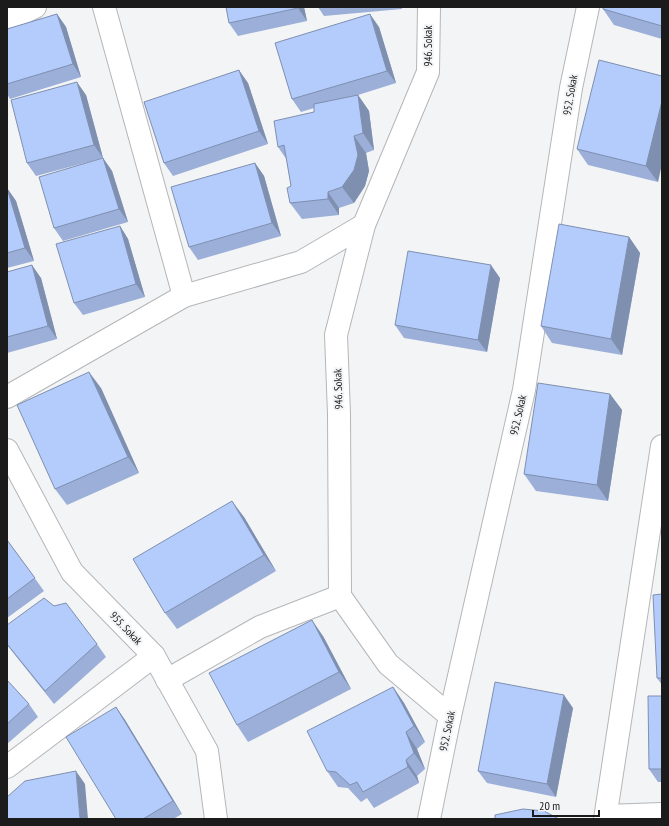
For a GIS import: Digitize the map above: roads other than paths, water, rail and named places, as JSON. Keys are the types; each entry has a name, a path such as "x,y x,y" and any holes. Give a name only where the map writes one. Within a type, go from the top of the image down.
{"street":[{"path":"7,21 35,7"},
{"path":"104,7 184,296"},
{"name":"946. Sokak","path":"340,596 339,414 336,335 364,225 428,72 429,7"},
{"name":"952. Sokak","path":"429,819 450,716 524,390 571,88 588,7"},
{"path":"7,397 184,296 301,262 364,225"},
{"path":"662,446 605,818 662,814"},
{"name":"955. Sokak","path":"7,450 72,572 154,656 207,751 216,819"},
{"path":"167,680 260,628 340,596 388,664 450,716"},
{"path":"7,766 154,656"}]}
